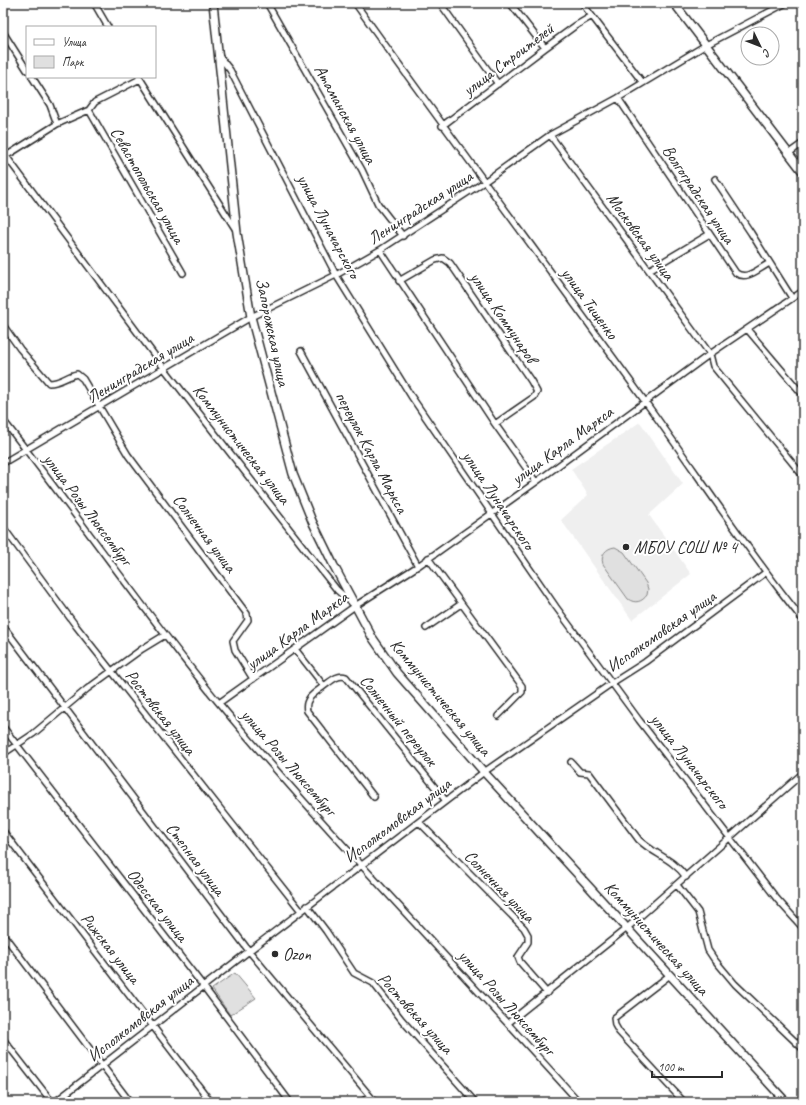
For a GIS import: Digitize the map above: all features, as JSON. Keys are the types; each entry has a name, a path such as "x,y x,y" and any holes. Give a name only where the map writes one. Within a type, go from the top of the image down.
{"main road":[{"path":"213,3 237,233"},
{"path":"674,3 803,172"},
{"name":"Запорожская улица","path":"237,233 251,318 294,474 312,521 355,606"},
{"name":"Коммунистическая улица","path":"355,606 372,637 397,673 484,772 786,1102"}],"street":[{"path":"94,3 107,26"},
{"name":"Атаманская улица","path":"267,3 362,170 378,204 403,236"},
{"name":"улица Тищенко","path":"355,3 442,126 645,401 765,573 803,620"},
{"path":"440,3 498,84"},
{"path":"510,3 545,48"},
{"path":"582,3 642,83"},
{"name":"Ленинградская улица","path":"3,463 251,318 336,275 380,250 484,182 550,135 618,98 706,45 782,4"},
{"name":"улица Строителей","path":"442,126 545,48 575,26 592,16"},
{"path":"3,32 26,68"},
{"name":"улица Луначарского","path":"219,56 230,70 336,275 411,396 556,608 777,899 803,928"},
{"path":"33,78 50,105 56,124"},
{"path":"4,154 56,124 89,110 95,102 140,78"},
{"name":"Запорожская улица","path":"140,78 237,233"},
{"name":"Волгоградская улица","path":"618,98 708,235 727,262 740,277 746,277 770,263"},
{"name":"Севастопольская улица","path":"89,110 182,273"},
{"name":"Московская улица","path":"550,135 710,354 713,366 803,476"},
{"path":"789,153 803,143"},
{"name":"Коммунистическая улица","path":"4,154 164,368 337,590 355,606"},
{"path":"715,179 792,298"},
{"path":"648,270 708,235"},
{"path":"380,250 399,281 495,424 536,482"},
{"name":"улица Коммунаров","path":"399,281 435,260 443,258 450,264 531,381 537,392 534,397 495,424"},
{"name":"улица Карла Маркса","path":"219,702 254,679 355,606 418,566 536,482 710,354 803,291"},
{"name":"Солнечная улица","path":"3,325 20,349 49,383 57,383 70,375 77,374 83,378 128,455 247,614 248,620 234,641 235,650 254,679"},
{"path":"747,329 803,395"},
{"name":"переулок Карла Маркса","path":"301,351 418,566"},
{"name":"улица Розы Люксембург","path":"3,420 165,635 219,702 362,865 579,1102"},
{"name":"Ростовская улица","path":"3,527 112,672 301,911"},
{"path":"428,558 522,686 522,692 498,716"},
{"name":"Исполкомовская улица","path":"55,1102 307,906 484,772 612,683 645,662 765,573"},
{"path":"426,628 461,604"},
{"name":"Степная улица","path":"3,626 64,709 249,951 375,1102"},
{"path":"3,754 64,709 87,689 142,649 165,635"},
{"path":"295,649 324,686 308,698 306,704 307,711 374,797"},
{"name":"Солнечный переулок","path":"324,686 338,677 346,677 446,801"},
{"name":"Одесская улица","path":"3,727 204,987 290,1102"},
{"path":"571,762 580,772 589,773 639,840 648,848 678,866 686,876"},
{"path":"508,1023 627,928 803,773"},
{"path":"798,777 803,783"},
{"name":"Солнечная улица","path":"419,822 524,928 528,935 528,942 518,957 520,962 547,993"},
{"name":"Рижская улица","path":"3,831 154,1025 211,1102"},
{"path":"677,885 698,912 708,950 714,959 735,984 803,1049"},
{"name":"Ростовская улица","path":"307,906 354,973 373,983 402,1020 475,1102"},
{"path":"3,934 130,1102"},
{"path":"670,975 614,1018 615,1025 619,1032 684,1102"},
{"path":"3,1039 52,1102"},
{"path":"362,1102 370,1096"}],"shaded area":[{"name":"МБОУ СОШ № 4","path":"640,422 683,484 649,515 691,574 632,620 561,520 588,495 571,469"}],"green space":[{"path":"615,547 624,552 646,583 648,589 647,595 641,601 636,602 628,599 603,564 602,558 604,552"},
{"path":"235,973 256,998 230,1015 212,989"}],"place":[{"name":"МБОУ СОШ № 4","path":"626,547"},
{"name":"Ozon","path":"275,954"}]}
